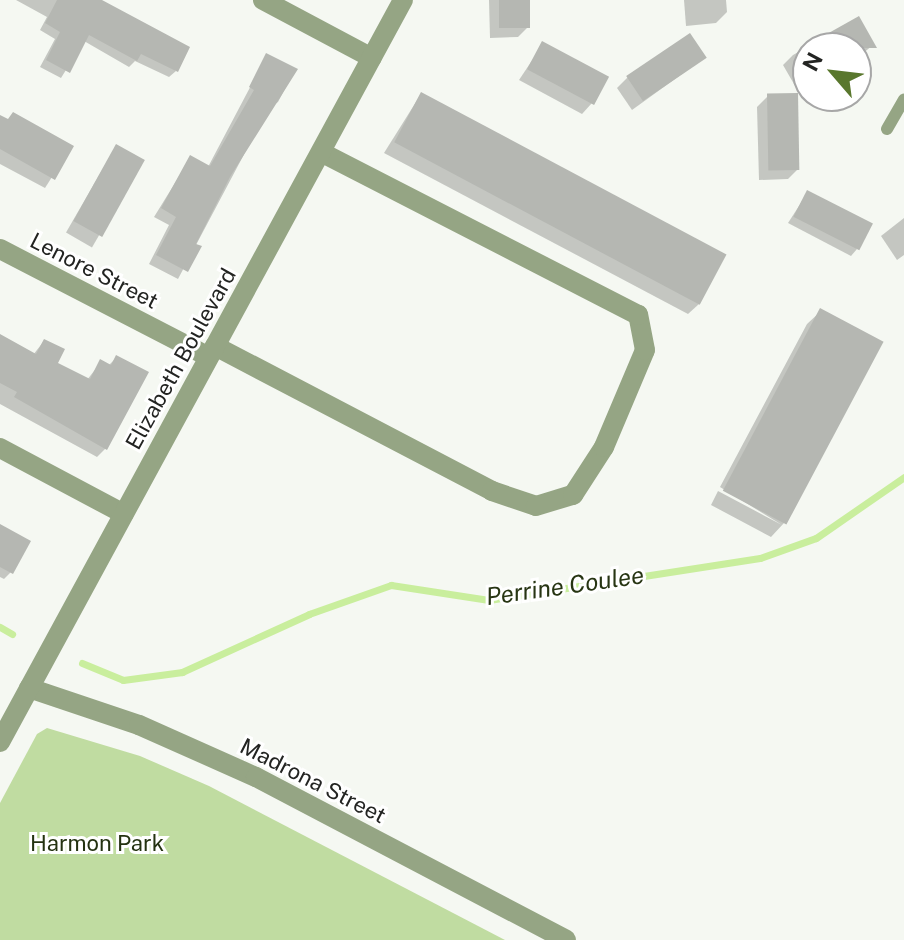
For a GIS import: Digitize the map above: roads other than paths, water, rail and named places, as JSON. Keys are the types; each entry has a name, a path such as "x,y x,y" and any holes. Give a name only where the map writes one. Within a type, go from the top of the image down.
{"street":[{"path":"263,0 372,58"},
{"name":"Elizabeth Boulevard","path":"0,742 403,0"},
{"name":"Lenore Street","path":"0,249 492,491 536,506 573,495 604,447 645,350 638,315 321,152"},
{"path":"0,448 124,514"},
{"name":"Madrona Street","path":"29,688 139,725 256,777 566,940"}],"lane":[{"path":"887,129 904,99"}],"waterway":[{"name":"Perrine Coulee","path":"82,663 123,680 182,672 309,614 391,585 489,600 760,558 816,538 904,477"},
{"name":"Perrine Coulee","path":"0,627 12,634"}],"park label":[{"name":"Harmon Park","path":"97,844"}]}
